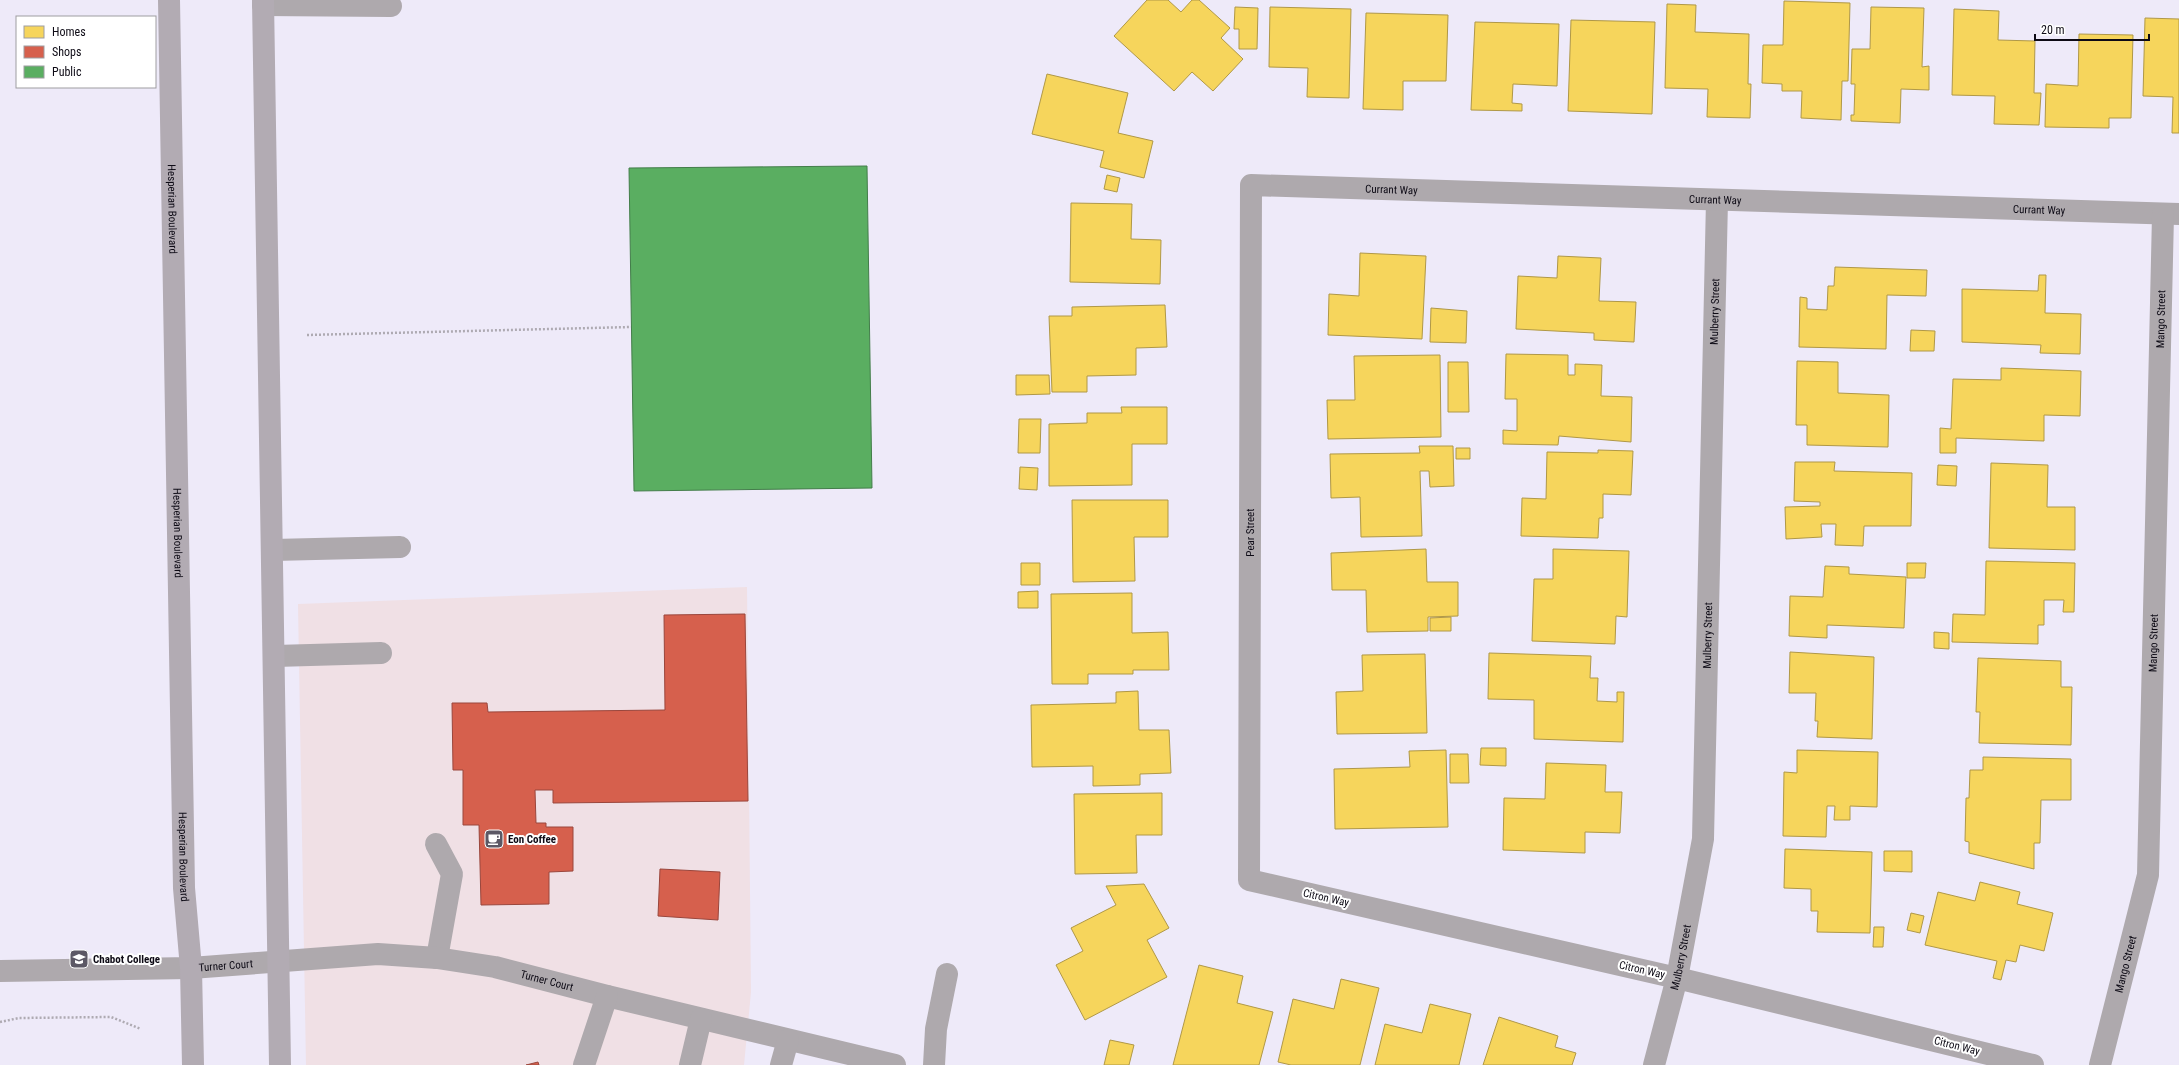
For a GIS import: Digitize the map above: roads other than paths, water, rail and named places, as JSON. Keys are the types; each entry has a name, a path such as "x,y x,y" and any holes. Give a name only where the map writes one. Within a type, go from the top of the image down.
{"main road":[{"name":"Hesperian Boulevard","path":"168,0 184,888 192,968 194,1065"},
{"path":"263,3 280,961 280,1065"}],"street":[{"path":"263,3 391,6"},
{"name":"Currant Way","path":"1251,185 2171,215"},
{"name":"Pear Street","path":"1249,880 1251,185"},
{"name":"Mulberry Street","path":"1654,1065 1677,978 1703,839 1717,200"},
{"name":"Mango Street","path":"2100,1065 2148,876 2171,215"},
{"path":"273,550 400,547"},
{"path":"275,656 381,653"},
{"path":"436,844 452,874 437,958"},
{"name":"Citron Way","path":"1249,880 1677,978 2033,1065"},
{"name":"Turner Court","path":"0,971 192,968 378,954 437,958 495,967 607,996 895,1065"},
{"path":"934,1065 936,1029 947,974"},
{"path":"584,1065 607,996"},
{"path":"690,1065 701,1019"},
{"path":"782,1065 788,1040"}],"place":[{"name":"Eon Coffee","path":"494,839"},
{"name":"Chabot College","path":"79,959"}]}
